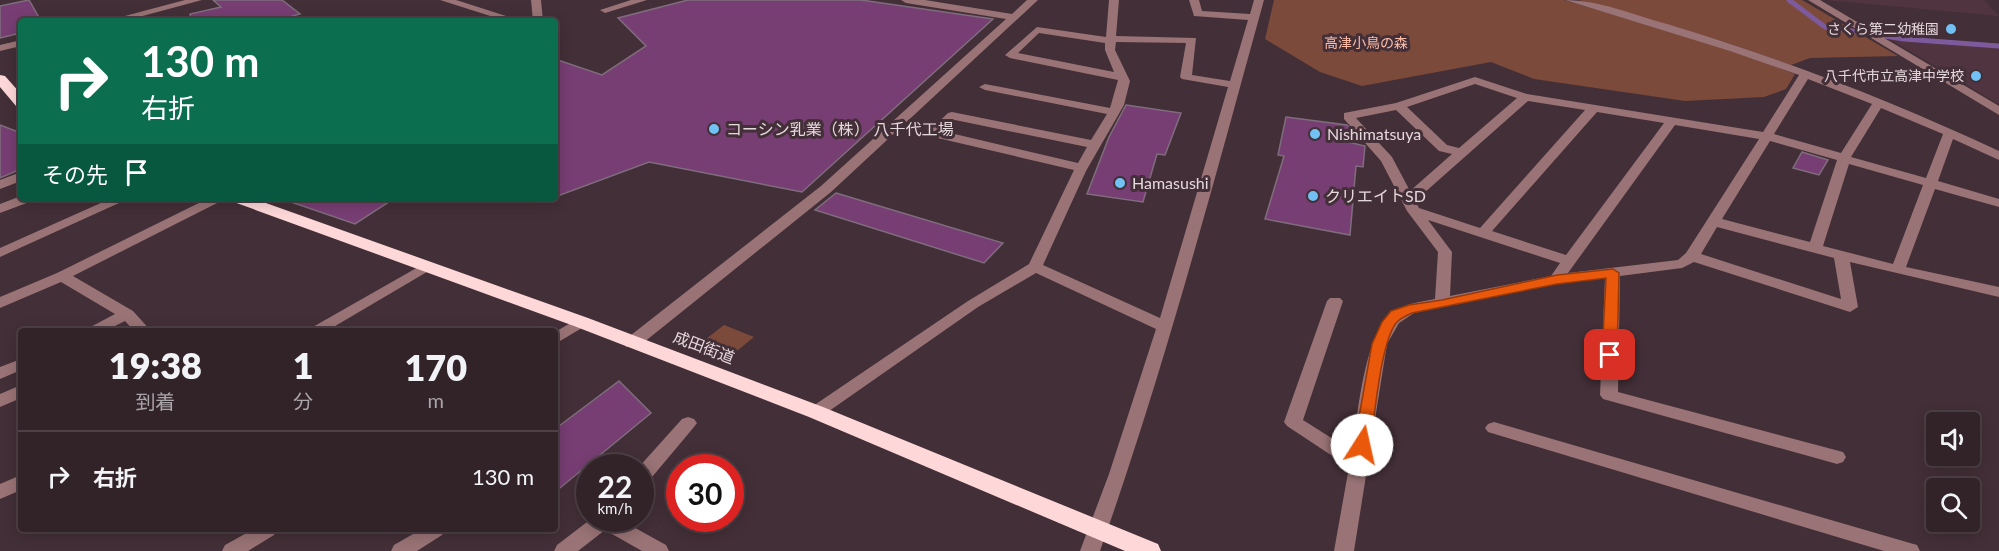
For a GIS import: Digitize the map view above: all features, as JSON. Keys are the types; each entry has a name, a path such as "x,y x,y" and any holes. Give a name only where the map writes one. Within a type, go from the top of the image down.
{"highway":[{"path":"0,79 18,100"},
{"name":"成田街道","path":"245,201 581,322 816,412 1149,551"}],"street":[{"path":"123,18 197,0"},
{"path":"445,0 463,3 508,18"},
{"path":"536,0 538,18"},
{"path":"604,10 642,0"},
{"path":"906,0 948,3 1013,17"},
{"path":"632,343 826,189 1033,0"},
{"path":"816,412 973,304 1035,267 1082,168 1118,105 1124,81 1110,50 1114,0"},
{"path":"1194,0 1198,14 1254,17"},
{"path":"1090,551 1118,474 1165,327 1259,0"},
{"path":"1570,0 1720,44 1805,74 1950,132 1999,156"},
{"path":"1813,0 1999,111"},
{"path":"1122,77 1010,56 1036,30 1110,40 1192,40 1186,77 1234,85"},
{"path":"0,48 18,44"},
{"path":"1344,551 1379,344 1389,322 1396,315 1409,309 1557,279 1682,264 1692,256 1805,74"},
{"path":"1442,304 1446,268 1445,252 1411,206 1387,160 1348,116 1399,106 1475,80 1525,97 1766,136 1999,203"},
{"path":"985,87 1114,112"},
{"path":"1411,206 1461,153 1525,97"},
{"path":"1815,248 1844,158 1879,102"},
{"path":"1399,106 1443,148 1461,153"},
{"path":"1483,233 1594,108"},
{"path":"1082,168 933,133 952,116 1095,145"},
{"path":"1557,279 1672,120"},
{"path":"1898,270 1950,132"},
{"path":"0,185 18,177"},
{"path":"0,210 20,201"},
{"path":"0,253 116,201"},
{"path":"0,303 62,276 214,201"},
{"path":"1411,206 1483,233 1570,261"},
{"path":"1712,221 1898,270 1999,292"},
{"path":"1692,256 1850,307 1841,255"},
{"path":"319,328 427,266"},
{"path":"1035,267 1165,327"},
{"path":"1613,273 1609,395 1837,457"},
{"path":"62,276 127,314 140,328"},
{"path":"1335,301 1293,422 1359,465"},
{"path":"97,328 127,314"},
{"path":"558,337 581,322"},
{"path":"0,373 18,365"},
{"path":"0,401 18,392"},
{"path":"654,462 688,423"},
{"path":"1494,428 1910,551"},
{"path":"0,492 18,483"},
{"path":"232,551 264,532"},
{"path":"401,551 432,532"},
{"path":"564,551 588,532"},
{"path":"626,532 659,551"}],"shaded area":[{"path":"1825,0 1984,0 1999,16"},
{"name":"八千代市立高津中学校","path":"1888,38 1999,48 1999,104"}],"green space":[{"name":"高津小鳥の森","path":"1274,0 1564,0 1723,47 1795,74 1786,89 1764,97 1685,101 1534,79 1491,62 1362,86 1320,72 1265,39"},
{"path":"1578,0 1802,0 1898,56 1810,58 1791,65 1725,42"},
{"path":"724,325 754,337 727,359 697,346"}],"building":[{"path":"29,0 39,18 18,18 18,34 0,38 0,6"},
{"path":"213,0 282,0 300,14 286,18 191,18 190,14 221,7"},
{"name":"コーシン乳業（株） 八千代工場","path":"688,0 861,0 993,19 802,192 649,162 558,196 558,60 602,75 646,46 618,18"},
{"path":"1126,105 1181,113 1165,155 1157,154 1143,202 1087,194 1109,137"},
{"path":"1286,117 1347,125 1349,128 1348,142 1365,146 1363,167 1356,166 1350,235 1265,219 1284,156 1278,155"},
{"path":"0,125 18,132 18,170 0,178"},
{"path":"1802,152 1828,160 1819,175 1793,168"},
{"path":"836,193 1003,243 984,263 815,210"},
{"path":"288,201 390,201 355,224"},
{"path":"619,381 651,413 601,454 576,454 576,475 558,490 558,427"}],"waterway":[{"path":"1789,0 1825,27 1904,39 1999,46"}],"place":[{"name":"さくら第二幼稚園","path":"1951,29"},
{"name":"八千代市立高津中学校","path":"1976,76"},
{"name":"コーシン乳業（株） 八千代工場","path":"714,129"},
{"name":"Nishimatsuya","path":"1315,134"},
{"name":"Hamasushi","path":"1120,183"},
{"name":"クリエイトSD","path":"1313,196"}],"route":[{"path":"1362,445 1379,344 1389,322 1396,315 1409,309 1557,279 1613,273 1610,355"}]}
